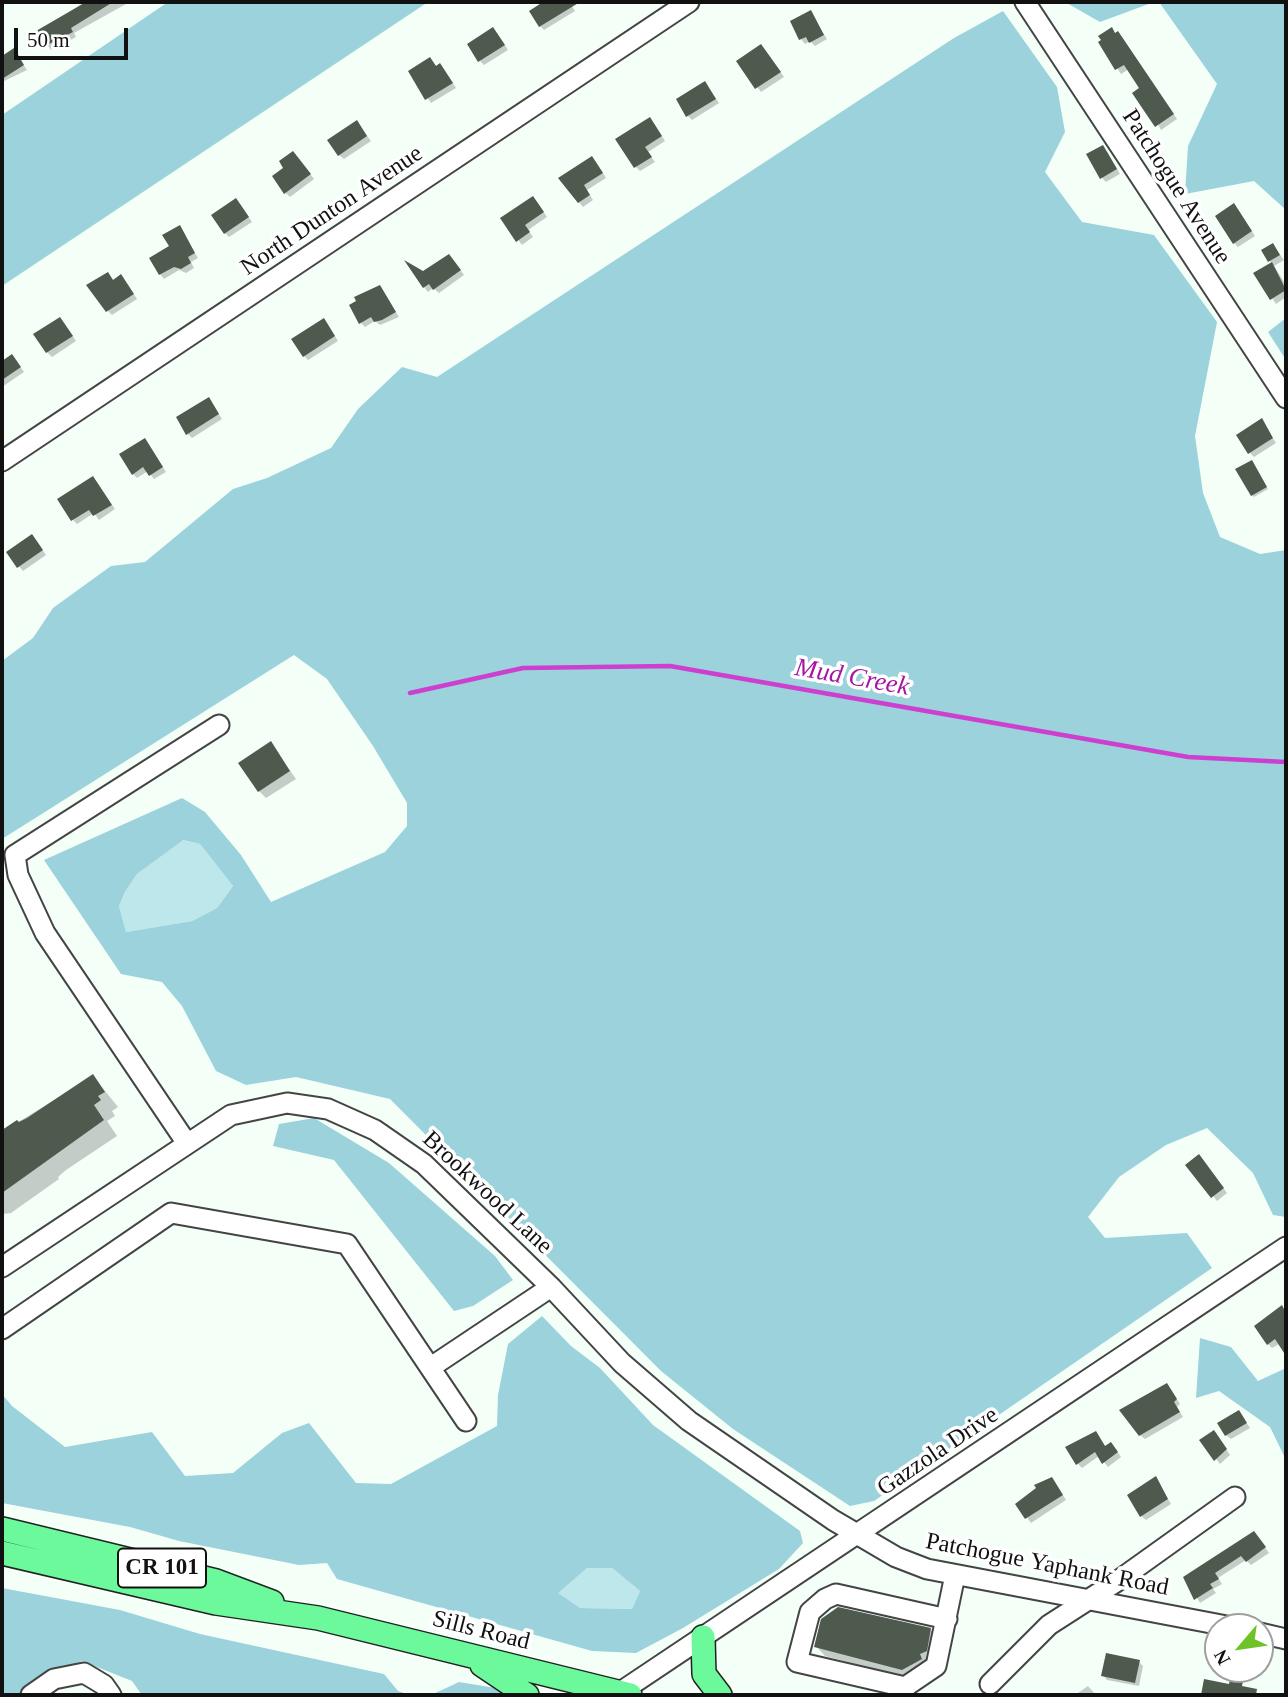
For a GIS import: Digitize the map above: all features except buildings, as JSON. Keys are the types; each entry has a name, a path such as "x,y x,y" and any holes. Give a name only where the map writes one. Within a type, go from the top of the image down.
{"main road":[{"name":"Sills Road","path":"2,1529 216,1581 318,1618"},
{"name":"Sills Road","path":"2,1553 216,1604 318,1618 622,1694"},
{"path":"703,1637 704,1674 720,1695"},
{"path":"465,1654 527,1695"}],"street":[{"name":"North Dunton Avenue","path":"2,461 689,2"},
{"name":"Patchogue Avenue","path":"1025,2 1286,398"},
{"path":"186,1142 45,933 18,875 15,855 219,725"},
{"name":"Brookwood Lane","path":"2,1266 186,1142 231,1115 267,1105 307,1104 353,1118 400,1145 424,1164 551,1287 622,1363 689,1421 833,1520 859,1534"},
{"path":"2,1329 170,1213 347,1244 466,1421"},
{"name":"Gazzola Drive","path":"622,1694 1286,1247"},
{"path":"430,1367 551,1287"},
{"path":"990,1684 1049,1625 1235,1497"},
{"name":"Patchogue Yaphank Road","path":"859,1534 896,1557 928,1569 1204,1622"},
{"path":"947,1619 836,1594 825,1599 810,1612 797,1662 904,1691 936,1666 947,1619 955,1575"},
{"path":"31,1695 54,1679 84,1673 104,1685 111,1695"}],"shaded area":[{"path":"168,2 428,2 2,286 2,115"},
{"path":"1065,2 1154,2 1100,22"},
{"path":"1159,2 1286,2 1286,210 1254,181 1185,194 1188,146 1217,84"},
{"path":"1003,11 1057,87 1065,132 1045,172 1082,222 1154,235 1217,322 1195,436 1203,493 1220,537 1260,554 1286,550 1286,1217 1273,1215 1253,1173 1207,1128 1166,1145 1119,1177 1088,1217 1105,1238 1187,1233 1212,1268 874,1501 850,1506 733,1429 661,1371 390,1099 296,1077 246,1085 216,1071 182,1006 162,982 121,974 44,860 182,798 205,812 241,855 271,902 385,852 407,826 407,803 373,746 327,679 294,655 2,839 2,661 33,638 53,608 111,566 145,562 233,489 267,478 331,448 358,409 402,367 437,377 954,38","holes":["183,840 200,844 233,886 217,908 192,921 126,932 119,906 137,874"]},
{"path":"1286,318 1286,360 1268,332"},
{"path":"182,840 200,844 233,886 217,908 192,921 126,932 119,906 125,892 137,874"},
{"path":"314,1118 389,1163 495,1256 513,1280 473,1306 454,1311 334,1160 273,1146 279,1124"},
{"path":"542,1316 571,1346 600,1368 653,1425 800,1531 803,1543 779,1569 683,1628 636,1653 592,1651 337,1579 327,1563 299,1565 179,1541 130,1527 2,1503 2,1394 12,1406 65,1447 152,1432 185,1476 233,1473 282,1433 309,1423 356,1483 391,1484 497,1426 498,1395 508,1344","holes":["587,1568 612,1568 640,1591 632,1609 580,1608 558,1593"]},
{"path":"1200,1338 1231,1347 1258,1381 1286,1368 1286,1460 1270,1427 1219,1391 1196,1398"},
{"path":"587,1568 612,1568 640,1591 632,1609 580,1608 557,1593"},
{"path":"2,1588 120,1610 200,1634 384,1674 398,1691 410,1695 142,1695 132,1681 82,1661 19,1695 2,1695"},
{"path":"459,1682 508,1690 511,1695 431,1695"}],"waterway":[{"name":"Mud Creek","path":"410,693 523,668 670,666 1188,757 1286,762"}]}
